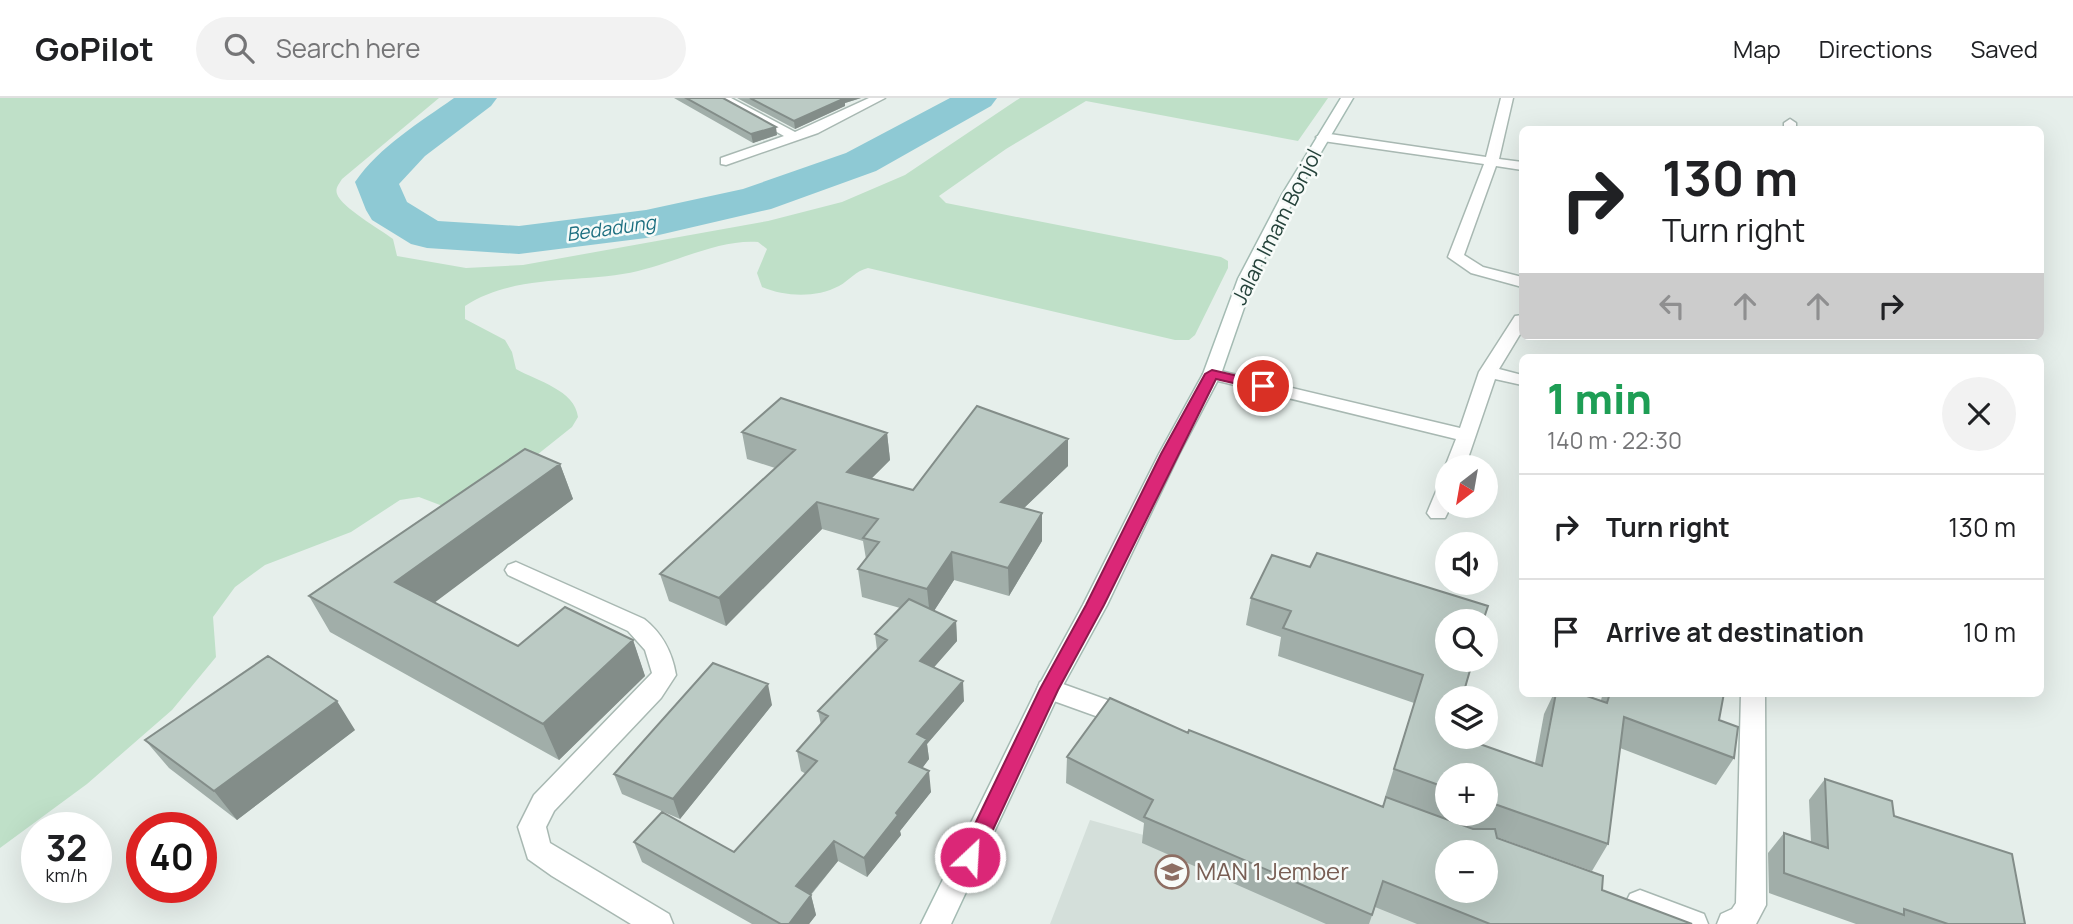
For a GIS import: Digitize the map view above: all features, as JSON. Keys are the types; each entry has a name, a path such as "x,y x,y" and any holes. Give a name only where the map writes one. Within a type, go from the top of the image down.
{"street":[{"path":"722,98 795,137"},
{"path":"846,98 864,107"},
{"path":"726,161 795,137 864,107 878,98"},
{"name":"Jalan Imam Bonjol","path":"936,924 1049,689 1095,605 1169,454 1212,374 1247,279 1290,193 1347,98"},
{"path":"1507,98 1492,160 1455,257 1477,270 1519,281"},
{"path":"1323,137 1519,165"},
{"path":"1459,455 1488,372 1519,323"},
{"path":"1488,372 1519,379"},
{"path":"1212,374 1466,436"},
{"path":"516,570 636,625 652,638 662,655 664,675 658,683 544,803 532,827 538,850 658,924"},
{"path":"1049,689 1154,728"},
{"path":"1732,924 1743,919 1751,905 1753,697"},
{"path":"1614,895 1693,924"}],"shaded area":[{"name":"MAN 1 Jember","path":"1090,820 1461,924 1050,924"}],"green space":[{"path":"0,98 439,98 342,179 337,192 353,212 393,239 397,256 466,268 523,265 768,221 842,202 905,175 1020,98 1328,98 1298,141 1086,101 1006,149 939,196 946,203 1221,257 1228,261 1228,268 1195,335 1189,340 1175,340 868,268 839,286 821,293 781,293 762,287 757,273 767,249 758,242 713,247 653,267 617,275 505,288 465,306 465,319 505,340 512,352 516,369 554,387 570,400 578,417 572,427 469,509 440,505 419,497 400,500 351,532 265,565 235,587 213,617 216,657 172,710 87,784 49,812 21,812 21,833 0,848"}],"building":[{"path":"686,98 723,98 776,127 751,134"},
{"path":"750,98 845,98 794,121"},
{"path":"781,398 887,433 847,472 913,490 977,406 1068,439 1001,502 1042,513 1008,568 952,552 927,589 858,569 879,542 863,538 878,519 817,502 719,598 660,574 795,450 742,432"},
{"path":"525,449 560,464 395,582 518,646 565,607 633,640 543,724 309,596"},
{"path":"1317,553 1435,590 1435,595 1453,595 1488,606 1487,609 1435,609 1435,672 1470,672 1465,686 1435,686 1435,749 1494,749 1542,766 1555,697 1590,697 1607,703 1609,697 1723,697 1719,720 1738,727 1734,758 1624,717 1608,844 1498,805 1498,763 1435,763 1435,784 1394,769 1423,675 1283,628 1291,611 1251,598 1272,555 1310,567"},
{"path":"909,599 956,621 920,661 963,681 917,734 927,739 909,762 929,771 864,858 834,841 796,886 811,895 789,924 781,924 634,842 662,812 734,852 817,761 797,751 828,716 818,711 887,640 875,634"},
{"path":"268,656 337,701 214,791 145,740"},
{"path":"713,663 768,684 673,799 614,774"},
{"path":"1110,698 1188,733 1189,730 1383,807 1386,797 1435,815 1435,826 1495,829 1497,838 1603,876 1602,890 1692,924 1490,924 1438,903 1498,903 1498,840 1435,840 1435,902 1383,881 1372,915 1144,817 1153,800 1067,757"},
{"path":"1825,779 1892,801 1894,816 2012,854 2025,924 1948,924 1904,909 1904,915 1784,873 1784,833 1828,848"}],"waterway":[{"name":"Bedadung","path":"478,98 411,147 377,182 388,210 427,234 519,240 646,224 755,200 861,162 978,98"}],"place":[{"name":"MAN 1 Jember","path":"1172,872"}],"route":[{"path":"970,857 1049,689 1095,605 1169,454 1212,374 1263,386"}]}
